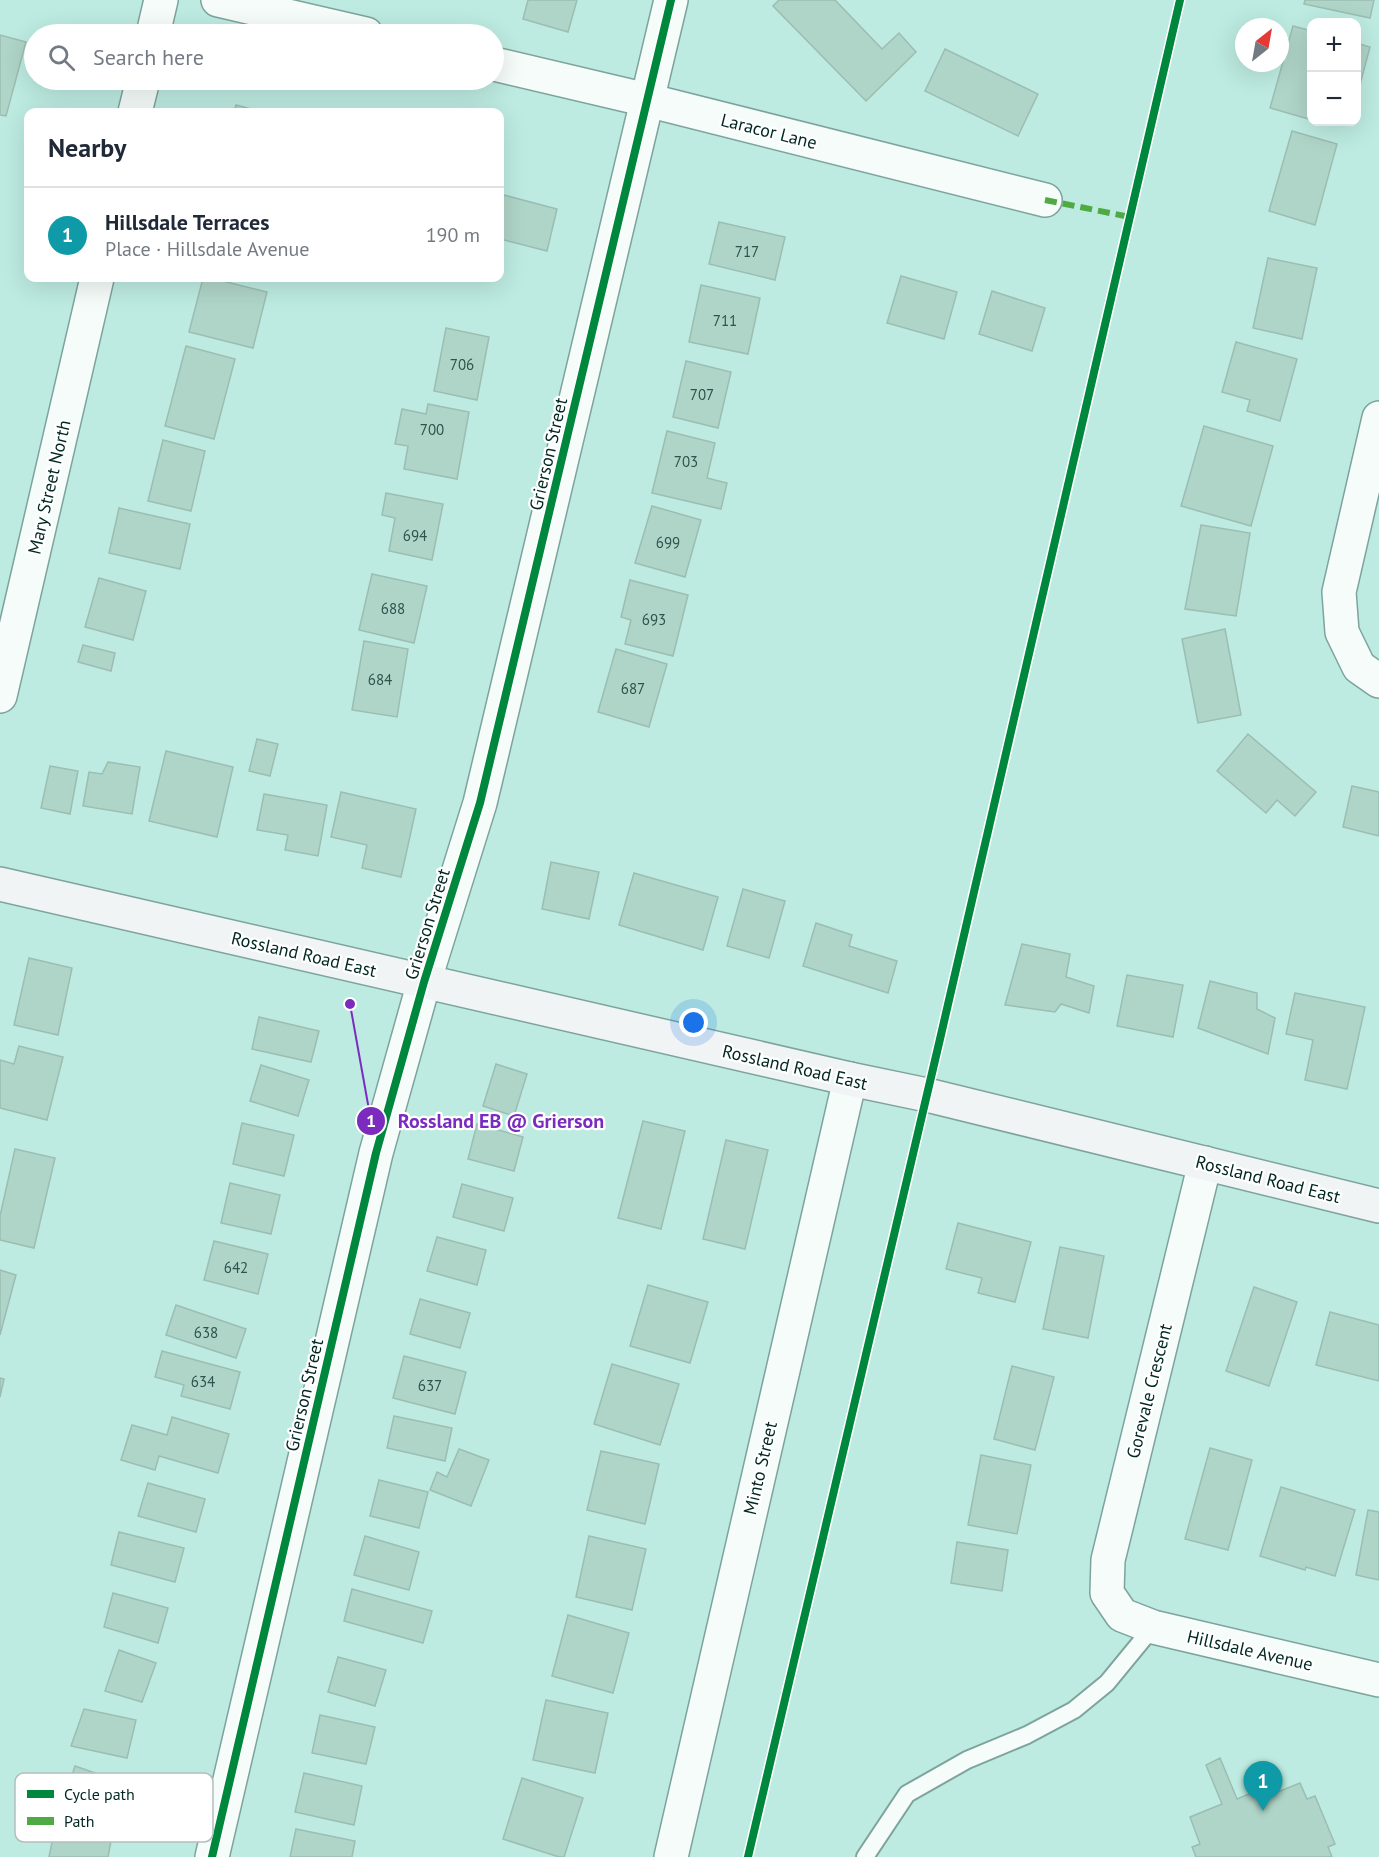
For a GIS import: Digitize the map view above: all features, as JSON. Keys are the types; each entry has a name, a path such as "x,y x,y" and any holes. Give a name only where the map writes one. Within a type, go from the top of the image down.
{"main road":[{"name":"Rossland Road East","path":"0,884 927,1095 1379,1206"}],"street":[{"path":"155,24 161,0"},
{"path":"218,0 322,24"},
{"name":"Grierson Street","path":"212,1857 376,1154 424,982 480,803 671,0"},
{"name":"Laracor Lane","path":"504,66 1045,200"},
{"path":"136,108 140,90"},
{"name":"Mary Street North","path":"0,696 96,282"},
{"path":"1379,418 1339,592 1342,632 1359,667 1379,681"},
{"name":"Minto Street","path":"671,1857 850,1079"},
{"name":"Gorevale Crescent","path":"1122,1615 1107,1593 1108,1560 1205,1164"},
{"name":"Hillsdale Avenue","path":"1122,1615 1153,1627 1379,1680"}],"lane":[{"path":"865,1857 907,1794 967,1760 1027,1735 1074,1710 1107,1683 1153,1627"}],"building":[{"path":"528,0 577,0 568,32 523,19"},
{"path":"779,0 835,0 882,49 899,33 916,52 866,101 773,6"},
{"path":"1305,0 1374,0 1370,18 1304,4"},
{"path":"1293,26 1307,30 1307,119 1270,108 1280,72 1289,72 1289,40"},
{"path":"0,35 24,41 24,49 6,116 0,115"},
{"path":"1361,44 1370,47 1361,81"},
{"path":"945,49 1038,94 1018,136 925,91"},
{"path":"1292,131 1337,144 1315,225 1269,211"},
{"path":"504,195 557,209 547,251 504,240"},
{"path":"719,222 785,237 775,280 709,264"},
{"path":"1268,258 1317,268 1302,339 1253,328"},
{"path":"901,276 957,292 944,339 887,323"},
{"path":"202,282 226,282 267,292 253,348 189,332"},
{"path":"701,285 760,298 748,354 689,342"},
{"path":"992,291 1045,308 1032,351 979,334"},
{"path":"446,328 489,337 477,400 434,391"},
{"path":"1236,342 1297,359 1280,421 1247,411 1250,400 1222,392"},
{"path":"186,346 235,359 214,439 165,426"},
{"path":"686,361 731,372 718,428 673,417"},
{"path":"428,404 469,412 457,479 404,469 408,446 395,444 402,409 426,414"},
{"path":"1204,426 1273,446 1251,526 1181,506"},
{"path":"667,431 715,443 707,478 727,483 721,509 652,493"},
{"path":"163,440 205,451 191,511 148,501"},
{"path":"386,493 443,504 432,560 389,551 395,518 382,515"},
{"path":"652,506 701,520 685,577 635,563"},
{"path":"119,508 190,524 180,569 109,553"},
{"path":"1201,525 1250,533 1236,616 1185,609"},
{"path":"372,574 427,586 414,643 359,630"},
{"path":"99,578 146,591 133,640 85,627"},
{"path":"630,580 688,595 673,656 625,644 631,620 621,617"},
{"path":"1225,629 1241,715 1198,723 1182,639"},
{"path":"364,641 408,649 397,717 352,710"},
{"path":"83,645 115,653 111,671 78,662"},
{"path":"616,649 667,664 649,727 598,712"},
{"path":"1248,734 1316,792 1295,816 1277,800 1266,813 1217,771"},
{"path":"257,739 278,744 270,776 249,771"},
{"path":"166,751 233,767 217,837 149,821"},
{"path":"108,762 140,767 132,814 83,806 89,772 102,774"},
{"path":"50,766 78,771 70,814 41,808"},
{"path":"1352,786 1379,792 1379,836 1343,827"},
{"path":"341,792 416,809 401,877 362,868 367,845 331,837"},
{"path":"264,794 327,805 318,856 285,850 288,835 257,830"},
{"path":"551,862 599,872 589,919 542,909"},
{"path":"634,873 718,897 703,950 619,925"},
{"path":"743,889 785,901 769,958 727,946"},
{"path":"816,923 852,935 849,946 897,961 888,993 803,966"},
{"path":"1022,944 1070,954 1066,977 1094,986 1089,1013 1061,1004 1055,1012 1005,1005"},
{"path":"29,958 72,968 58,1035 14,1025"},
{"path":"1127,975 1183,985 1173,1037 1117,1026"},
{"path":"1210,981 1257,993 1257,1009 1275,1018 1268,1054 1198,1028"},
{"path":"1295,993 1365,1007 1347,1089 1305,1080 1313,1040 1286,1034"},
{"path":"259,1017 319,1031 311,1062 252,1049"},
{"path":"19,1046 63,1057 47,1120 0,1108 0,1060 14,1064"},
{"path":"496,1064 527,1074 514,1116 483,1106"},
{"path":"261,1065 309,1080 298,1116 250,1101"},
{"path":"643,1121 685,1131 661,1229 618,1218"},
{"path":"242,1123 294,1135 284,1176 233,1164"},
{"path":"477,1124 523,1137 514,1171 468,1159"},
{"path":"726,1140 768,1150 745,1249 703,1239"},
{"path":"15,1149 55,1158 34,1248 0,1240 0,1216"},
{"path":"230,1183 280,1195 271,1234 221,1223"},
{"path":"462,1184 513,1198 504,1231 453,1217"},
{"path":"958,1223 1031,1242 1015,1302 978,1293 982,1278 946,1269"},
{"path":"437,1237 486,1250 477,1285 427,1271"},
{"path":"214,1241 268,1254 258,1294 204,1280"},
{"path":"1060,1247 1104,1256 1088,1338 1043,1329"},
{"path":"0,1270 16,1275 0,1335"},
{"path":"648,1285 708,1302 690,1363 630,1346"},
{"path":"1254,1287 1297,1302 1269,1386 1226,1371"},
{"path":"420,1299 470,1313 460,1348 410,1334"},
{"path":"176,1305 246,1329 236,1358 166,1335"},
{"path":"1330,1312 1379,1325 1379,1381 1316,1365"},
{"path":"162,1351 240,1372 230,1409 181,1396 184,1385 155,1377"},
{"path":"404,1356 466,1372 455,1414 393,1398"},
{"path":"612,1364 679,1384 660,1445 594,1424"},
{"path":"1012,1366 1054,1377 1035,1450 994,1439"},
{"path":"0,1378 4,1379 0,1397"},
{"path":"394,1416 452,1428 445,1461 387,1448"},
{"path":"172,1417 229,1434 218,1473 159,1456 155,1470 121,1460 132,1425 167,1435"},
{"path":"1210,1448 1252,1460 1228,1550 1185,1539"},
{"path":"459,1449 489,1460 471,1506 430,1490 437,1472 447,1477"},
{"path":"601,1451 659,1464 645,1524 587,1510"},
{"path":"981,1455 1031,1465 1017,1534 968,1525"},
{"path":"379,1480 428,1492 419,1528 370,1516"},
{"path":"148,1483 205,1499 196,1532 138,1516"},
{"path":"1281,1487 1355,1510 1335,1576 1306,1567 1305,1570 1260,1556"},
{"path":"1368,1510 1379,1512 1379,1580 1356,1575"},
{"path":"119,1532 184,1548 175,1582 111,1565"},
{"path":"365,1536 419,1552 409,1590 354,1575"},
{"path":"589,1536 646,1549 632,1610 576,1597"},
{"path":"957,1542 1008,1550 1002,1591 951,1583"},
{"path":"352,1589 432,1611 423,1643 344,1621"},
{"path":"113,1593 168,1608 158,1643 104,1627"},
{"path":"568,1615 629,1633 613,1693 552,1676"},
{"path":"119,1650 156,1663 142,1702 105,1691"},
{"path":"338,1657 386,1670 375,1706 328,1692"},
{"path":"546,1700 608,1713 595,1773 533,1760"},
{"path":"84,1709 136,1720 127,1758 71,1746"},
{"path":"320,1715 375,1727 366,1764 312,1753"},
{"path":"1220,1758 1237,1799 1266,1787 1270,1795 1300,1783 1307,1799 1315,1796 1335,1844 1328,1847 1332,1857 1196,1857 1192,1847 1200,1844 1190,1817 1222,1804 1206,1765"},
{"path":"75,1766 95,1773 73,1773"},
{"path":"304,1773 362,1786 354,1825 295,1812"},
{"path":"522,1778 583,1798 564,1857 503,1839"},
{"path":"296,1829 355,1841 352,1857 290,1857"},
{"path":"52,1842 111,1842 108,1857 49,1857"}],"marked path":[{"path":"1045,200 1130,217"}],"cycle path":[{"path":"212,1857 376,1153 424,982 480,803 671,0"},
{"path":"748,1857 1180,0"}],"place":[{"name":"Rossland EB @ Grierson","path":"350,1004"},
{"name":"Hillsdale Terraces","path":"1263,1811"}]}
